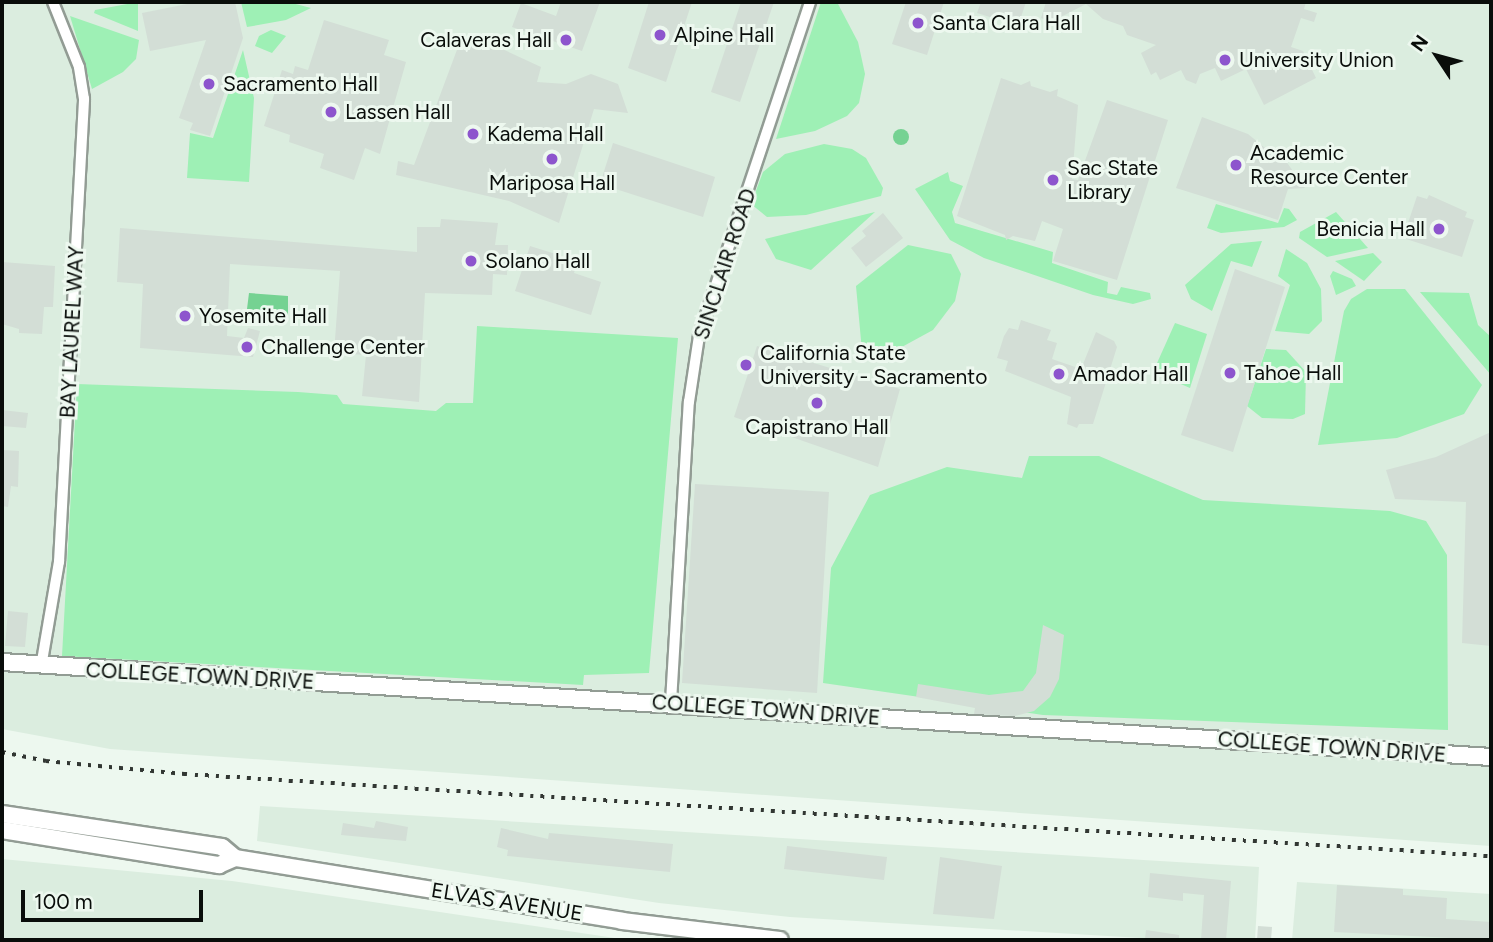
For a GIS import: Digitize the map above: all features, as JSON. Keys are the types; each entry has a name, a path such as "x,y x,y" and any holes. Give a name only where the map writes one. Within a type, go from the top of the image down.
{"street":[{"name":"BAY LAUREL WAY","path":"41,667 59,562 84,99 79,67 53,2"},
{"name":"SINCLAIR ROAD","path":"671,702 690,402 699,336 810,2"},
{"name":"COLLEGE TOWN DRIVE","path":"2,662 41,667 671,702 1491,757"},
{"name":"ELVAS AVENUE","path":"2,814 222,847 234,859"},
{"name":"ELVAS AVENUE","path":"2,830 219,865 234,859 622,921 780,940"},
{"path":"2,838 47,837"}],"shaded area":[{"name":"California State University - Sacramento","path":"2,2 1491,2 1491,846 110,749 2,729"},
{"path":"138,2 138,31 94,13 95,10"},
{"path":"241,2 288,2 311,8 286,20 247,27"},
{"path":"821,2 837,2 858,42 865,74 859,103 847,116 815,131 776,139"},
{"path":"70,16 139,40 136,59 123,72 92,89"},
{"path":"271,30 286,36 272,53 255,46 259,36"},
{"path":"243,50 254,98 249,182 187,178 190,133 213,138"},
{"path":"901,129 909,137 901,145 893,137"},
{"path":"824,144 852,149 866,158 883,188 881,196 806,215 767,217 751,204 763,172 785,154"},
{"path":"948,172 950,181 963,186 952,212 955,223 1053,252 1052,263 1108,282 1107,293 1117,295 1121,287 1150,293 1151,299 1133,304 1093,295 984,258 950,240 915,189"},
{"path":"1216,204 1278,223 1284,208 1289,209 1297,220 1284,227 1221,233 1207,228"},
{"path":"875,212 811,270 776,259 765,239"},
{"path":"1336,212 1368,248 1327,257 1299,238 1300,232"},
{"path":"1262,241 1252,267 1231,261 1212,311 1191,299 1185,285 1231,244"},
{"path":"908,245 951,254 961,274 955,301 933,330 900,348 862,351 856,286"},
{"path":"1286,249 1307,263 1321,289 1322,321 1309,334 1275,331 1290,285 1278,276"},
{"path":"1373,253 1382,262 1364,281 1335,261"},
{"path":"1333,271 1352,279 1356,286 1336,295 1330,276"},
{"path":"1367,289 1405,289 1482,385 1464,414 1397,438 1318,445 1344,311 1351,299"},
{"path":"1420,292 1469,293 1478,325 1491,337 1491,375"},
{"path":"249,293 288,296 288,319 246,317"},
{"path":"1175,323 1207,334 1190,388 1153,372"},
{"path":"477,326 678,338 649,673 584,675 583,685 62,656 77,384 298,392 337,395 343,404 436,411 446,403 473,403"},
{"path":"1266,349 1286,350 1306,372 1305,414 1293,419 1262,418 1247,406"},
{"path":"1029,456 1099,456 1203,500 1390,511 1426,521 1447,555 1448,730 1043,715 823,683 831,568 870,495 947,467 1022,478"},
{"path":"260,806 1259,867 1255,940 1174,940 790,917 659,903 257,841"},
{"path":"2,859 232,881 628,940 2,940"},
{"path":"1297,882 1491,894 1491,940 1292,940"}],"building":[{"name":"Sacramento Hall","path":"197,2 235,2 243,38 210,136 190,130 193,123 179,118 206,40 150,51 142,13"},
{"name":"Calaveras Hall","path":"561,2 600,2 582,51 512,27 521,3 556,16"},
{"name":"Alpine Hall","path":"649,2 692,2 666,82 628,68"},
{"path":"741,2 774,2 740,102 711,92"},
{"name":"Santa Clara Hall","path":"906,2 944,2 927,55 892,44"},
{"name":"Santa Clara Hall","path":"981,2 1026,2 1018,26 977,13"},
{"name":"University Union","path":"1046,2 1306,2 1304,9 1317,13 1314,22 1301,18 1291,47 1303,51 1316,78 1264,105 1246,69 1221,81 1215,68 1200,74 1196,84 1186,80 1181,70 1160,80 1156,72 1151,75 1141,53 1156,45 1127,35 1123,26 1103,19 1086,4 1051,22 1041,18"},
{"name":"Lassen Hall","path":"324,20 389,40 384,55 406,62 380,154 365,148 354,180 320,168 324,154 289,142 290,135 264,126 282,70 293,74 295,66 308,70"},
{"path":"461,39 483,40 541,67 537,82 566,84 591,74 618,84 628,113 594,109 559,223 509,201 396,175 398,161 414,165"},
{"name":"Sac State Library","path":"1001,78 1021,85 1030,81 1031,86 1050,92 1058,89 1057,96 1078,105 1072,179 1078,180 1107,100 1168,120 1117,280 1053,261 1063,229 1042,221 1035,241 1013,236 1006,240 1005,235 957,216"},
{"name":"Academic Resource Center","path":"1202,117 1248,134 1276,157 1278,150 1305,188 1288,189 1278,220 1176,188"},
{"path":"613,143 715,177 703,217 600,184"},
{"name":"Benicia Hall","path":"1429,195 1467,212 1465,217 1474,220 1462,257 1403,238 1417,196 1427,199"},
{"path":"883,213 903,238 866,267 851,248 866,236 862,231"},
{"name":"Yosemite Hall","path":"441,219 498,223 495,245 508,245 507,275 493,274 492,295 425,293 419,402 362,396 366,355 334,353 340,271 230,264 227,336 244,338 248,328 260,331 253,357 140,348 143,284 117,282 120,228 417,252 417,227 440,227"},
{"path":"530,246 578,261 574,273 601,282 591,315 515,291"},
{"path":"2,262 55,266 53,307 44,307 42,334 19,333 19,329 2,324"},
{"name":"Tahoe Hall","path":"1235,269 1285,287 1233,452 1181,435"},
{"name":"Amador Hall","path":"1021,320 1051,330 1047,340 1057,343 1052,359 1081,369 1096,332 1114,341 1117,347 1093,424 1079,424 1077,428 1067,424 1071,397 1005,371 1008,361 997,358 1009,328 1018,330"},
{"name":"Capistrano Hall","path":"757,346 900,389 878,467 734,417"},
{"path":"2,410 28,413 26,428 2,426"},
{"path":"1491,432 1491,646 1462,643 1466,502 1395,499 1386,470 1436,457"},
{"path":"2,450 19,451 18,487 11,486 8,507 2,506"},
{"path":"695,484 829,492 817,693 682,683"},
{"path":"8,611 28,613 25,647 5,646"},
{"path":"1043,625 1064,635 1059,679 1050,697 1034,711 1015,716 974,714 975,708 916,697 918,684 989,695 1023,691 1036,673"},
{"path":"376,821 408,827 406,841 341,835 343,823 374,828"},
{"path":"501,828 548,839 549,833 673,844 670,872 507,856 508,850 497,847"},
{"path":"787,846 887,857 884,880 784,869"},
{"path":"940,857 1002,866 994,919 933,914"},
{"path":"1150,873 1231,881 1226,940 1201,940 1204,895 1183,893 1183,901 1148,897"},
{"path":"1337,885 1403,889 1403,895 1447,898 1446,919 1491,922 1491,940 1334,932"},
{"path":"1258,926 1272,927 1271,940 1257,940"},
{"path":"1146,930 1179,935 1179,940 1145,939"}],"railway":[{"path":"2,752 46,761 184,774 1491,856"}],"place":[{"name":"Santa Clara Hall","path":"918,23"},
{"name":"Alpine Hall","path":"660,35"},
{"name":"Calaveras Hall","path":"566,40"},
{"name":"University Union","path":"1225,60"},
{"name":"Sacramento Hall","path":"209,84"},
{"name":"Lassen Hall","path":"331,112"},
{"name":"Kadema Hall","path":"473,134"},
{"name":"Mariposa Hall","path":"552,159"},
{"name":"Academic Resource Center","path":"1236,165"},
{"name":"Sac State Library","path":"1053,180"},
{"name":"Benicia Hall","path":"1439,229"},
{"name":"Solano Hall","path":"471,261"},
{"name":"Yosemite Hall","path":"185,316"},
{"name":"Challenge Center","path":"247,347"},
{"name":"California State University - Sacramento","path":"746,365"},
{"name":"Tahoe Hall","path":"1230,373"},
{"name":"Amador Hall","path":"1059,374"},
{"name":"Capistrano Hall","path":"817,403"}]}
